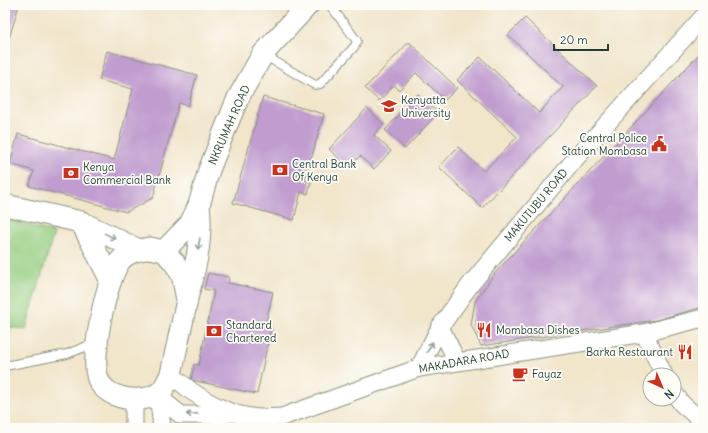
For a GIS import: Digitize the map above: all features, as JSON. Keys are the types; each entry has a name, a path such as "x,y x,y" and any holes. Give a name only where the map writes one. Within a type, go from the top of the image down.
{"street":[{"name":"NKRUMAH ROAD","path":"164,251 190,224 199,205 209,170 238,98 263,54 308,5"},
{"name":"MAKUTUBU ROAD","path":"418,368 440,327 470,285 576,158 703,18"},
{"path":"5,205 81,222 139,250"},
{"path":"187,300 182,275 174,262 164,251 150,248 139,250 129,254 120,261 110,279 96,343 98,379 104,388 123,398 134,399 153,396 159,393 171,374 200,240 201,220 199,205"},
{"path":"81,222 110,279"},
{"name":"MAKADARA ROAD","path":"171,374 192,392 231,413 260,418 282,417 418,368 644,333 703,318"},
{"path":"440,327 457,361"},
{"path":"644,333 660,367"},
{"path":"159,393 162,428"},
{"name":"MAKADARA ROAD","path":"159,393 166,403 181,415 218,415 231,413"},
{"path":"134,399 134,428"},
{"path":"682,404 703,422"}],"lane":[{"path":"263,54 315,85 320,84 355,46 357,41 330,5"},
{"path":"5,366 67,354 96,343"}],"green space":[{"path":"5,219 54,233 26,329 5,327"}],"building":[{"path":"5,5 19,5 5,52"},
{"path":"525,18 597,86 482,208 439,167 458,147 484,171 517,137 457,80 480,57 539,113 563,87 508,35"},
{"path":"409,42 457,88 445,100 416,73 399,90 394,85 379,101 365,88"},
{"name":"Central Police Station Mombasa","path":"703,50 703,307 656,320 481,346 471,325 475,301 495,273"},
{"path":"107,51 197,75 188,106 179,103 153,198 126,212 29,186 34,171 10,164 18,134 114,160 133,89 99,80"},
{"path":"418,94 438,113 405,149 385,130"},
{"path":"263,97 324,114 305,180 311,182 308,194 301,192 294,220 233,203"},
{"path":"367,108 384,124 374,135 391,151 374,169 360,156 349,168 329,149"},
{"path":"208,273 229,277 228,283 273,292 265,326 271,327 257,394 191,380 194,364 199,365 214,291 204,289"}],"place":[{"name":"Kenyatta University","path":"389,106"},
{"name":"Central Police Station Mombasa","path":"659,144"},
{"name":"Central Bank Of Kenya","path":"280,170"},
{"name":"Kenya Commercial Bank","path":"71,173"},
{"name":"Mombasa Dishes","path":"484,330"},
{"name":"Standard Chartered","path":"214,331"},
{"name":"Barka Restaurant","path":"685,352"},
{"name":"Fayaz","path":"520,374"}]}
